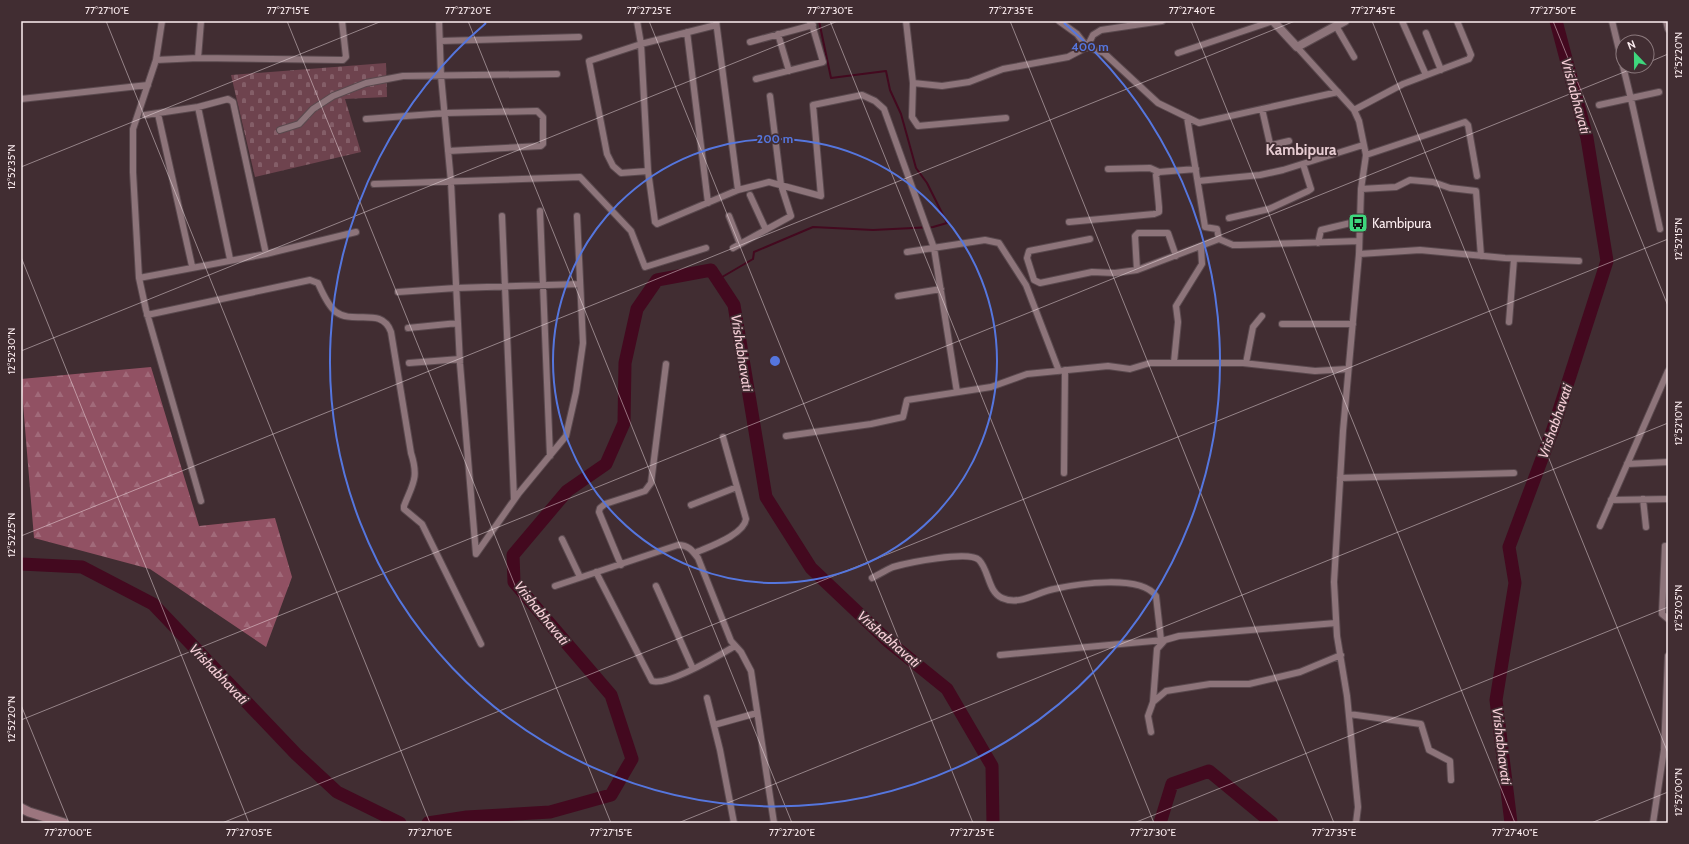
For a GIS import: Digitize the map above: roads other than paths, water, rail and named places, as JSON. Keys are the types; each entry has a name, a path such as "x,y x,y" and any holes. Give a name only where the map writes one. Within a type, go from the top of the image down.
{"main road":[{"path":"21,808 64,823"}],"street":[{"path":"162,21 156,60 133,129 133,172 139,278 147,315 201,501"},
{"path":"198,58 201,21"},
{"path":"156,60 198,58 343,60 346,57 342,21"},
{"path":"439,21 441,76 451,182 460,359 476,554 514,499 566,436 576,392 583,343 577,216"},
{"path":"637,21 641,44 648,171 655,222 657,224 738,190 768,182 821,196 813,104 862,95 875,101 884,109 934,248 957,392"},
{"path":"906,21 913,82 912,117 918,126 1006,118"},
{"path":"1059,21 1078,34 1087,47 1104,53 1158,103 1199,123 1338,92"},
{"path":"913,82 942,86 969,82 1003,69 1068,56 1087,47 1093,36 1101,30 1162,21"},
{"path":"1178,53 1273,21 1354,110 1359,121 1366,155 1361,189 1359,254 1348,369 1334,582 1336,623 1349,714 1358,807 1356,823"},
{"path":"1297,47 1345,21"},
{"path":"1354,110 1381,95 1471,57 1457,21"},
{"path":"1612,21 1660,229"},
{"path":"1666,21 1668,29"},
{"path":"750,42 811,22 823,62 756,80"},
{"path":"1405,22 1426,75"},
{"path":"648,171 621,173 613,166 607,154 589,61 641,44 716,23 738,190"},
{"path":"1336,26 1354,57"},
{"path":"687,32 708,203"},
{"path":"1426,33 1442,70"},
{"path":"778,34 789,71"},
{"path":"440,42 579,36"},
{"path":"280,130 299,124 313,109 333,96 366,83 403,76 557,74"},
{"path":"21,98 148,85"},
{"path":"1600,105 1659,92"},
{"path":"733,248 791,216 781,185 770,96"},
{"path":"145,115 198,107 228,100 233,102 266,254"},
{"path":"198,107 230,259"},
{"path":"1262,109 1270,144 1272,145 1289,142"},
{"path":"366,119 445,113 537,111 543,117 541,146 448,152"},
{"path":"158,114 192,266"},
{"path":"1187,117 1205,228 1217,229 1219,239"},
{"path":"1366,155 1465,122 1468,125 1477,176"},
{"path":"1198,180 1260,175 1303,164 1363,145"},
{"path":"1229,218 1269,209 1311,189 1303,164"},
{"path":"1108,169 1150,168 1159,172 1196,169"},
{"path":"1069,222 1154,214 1158,212 1156,175 1159,172"},
{"path":"374,184 580,177 631,231 645,267 706,248"},
{"path":"1361,189 1396,186 1410,180 1433,182 1450,188 1476,192 1481,256"},
{"path":"750,195 766,230"},
{"path":"540,211 550,456"},
{"path":"502,216 514,499"},
{"path":"729,216 740,244"},
{"path":"1318,243 1321,230 1359,221"},
{"path":"139,278 192,266 266,254 356,232"},
{"path":"1137,270 1135,236 1138,233 1168,233 1176,256"},
{"path":"1090,239 1029,251 1027,258 1034,280 1040,282 1092,272 1115,273 1137,270 1219,239 1232,245 1359,241"},
{"path":"907,252 985,240 999,243 1026,285 1062,371 1064,473"},
{"path":"1174,362 1178,322 1176,306 1202,264 1201,247"},
{"path":"1359,254 1420,250 1514,259 1580,261"},
{"path":"1509,322 1514,259"},
{"path":"147,315 314,280 318,283 336,312 343,315 380,318 386,322 391,332 411,453 416,469 416,475 404,509 422,524 481,644"},
{"path":"398,292 543,284 580,284"},
{"path":"898,296 941,289"},
{"path":"1246,363 1253,327 1262,316"},
{"path":"408,328 458,323"},
{"path":"1282,324 1353,324"},
{"path":"408,363 460,359"},
{"path":"786,436 871,424 903,417 906,401 994,386 1026,374 1108,366 1130,369 1147,363 1174,362 1246,363 1315,371 1348,369"},
{"path":"620,565 598,512 605,504 645,491 651,483 666,364"},
{"path":"1600,526 1668,371"},
{"path":"695,553 736,533 745,524 746,519 723,437"},
{"path":"1627,464 1668,462"},
{"path":"1340,478 1514,473"},
{"path":"691,505 737,486"},
{"path":"1643,499 1646,526"},
{"path":"1611,500 1668,499"},
{"path":"562,539 580,578"},
{"path":"555,586 678,545 684,545 695,553 731,641 741,652 751,671 774,823"},
{"path":"1664,546 1662,614 1668,619"},
{"path":"872,578 891,568 906,564 952,557 973,557 978,559 984,567 994,591 1002,599 1029,598 1052,589 1110,581 1152,590 1156,596 1163,640 1157,649 1153,702 1148,716 1151,732"},
{"path":"596,572 652,681 657,683 667,680 693,669 735,646"},
{"path":"656,586 693,669"},
{"path":"1000,655 1163,640 1179,636 1336,623"},
{"path":"1153,702 1166,691 1210,684 1249,684 1300,672 1341,655"},
{"path":"1653,823 1666,750 1668,656"},
{"path":"707,698 714,724 734,823"},
{"path":"714,724 757,713"},
{"path":"1349,714 1421,724 1429,750 1450,762 1451,780"}],"waterway":[{"path":"717,280 753,259 754,252 813,227 873,230 933,227 947,223 927,183 916,168 901,114 890,90 886,71 831,78 819,21"},
{"name":"Vrishabhavati","path":"1511,823 1496,700 1515,583 1509,547 1553,429 1607,261 1587,138 1556,21"},
{"name":"Vrishabhavati","path":"428,823 467,817 550,812 611,795 632,759 611,695 514,582 513,555 567,491 606,464 624,423 625,363 637,309 657,280 711,270 734,305 766,497 811,568 889,642 947,689 992,766 993,823"},
{"name":"Vrishabhavati","path":"21,564 82,567 153,604 296,754 337,792 400,823"},
{"name":"Vrishabhavati","path":"1160,823 1172,784 1209,771 1272,823"}],"place":[{"name":"Kambipura","path":"1358,223"}],"district":[{"name":"Kambipura","path":"1301,150"}]}
